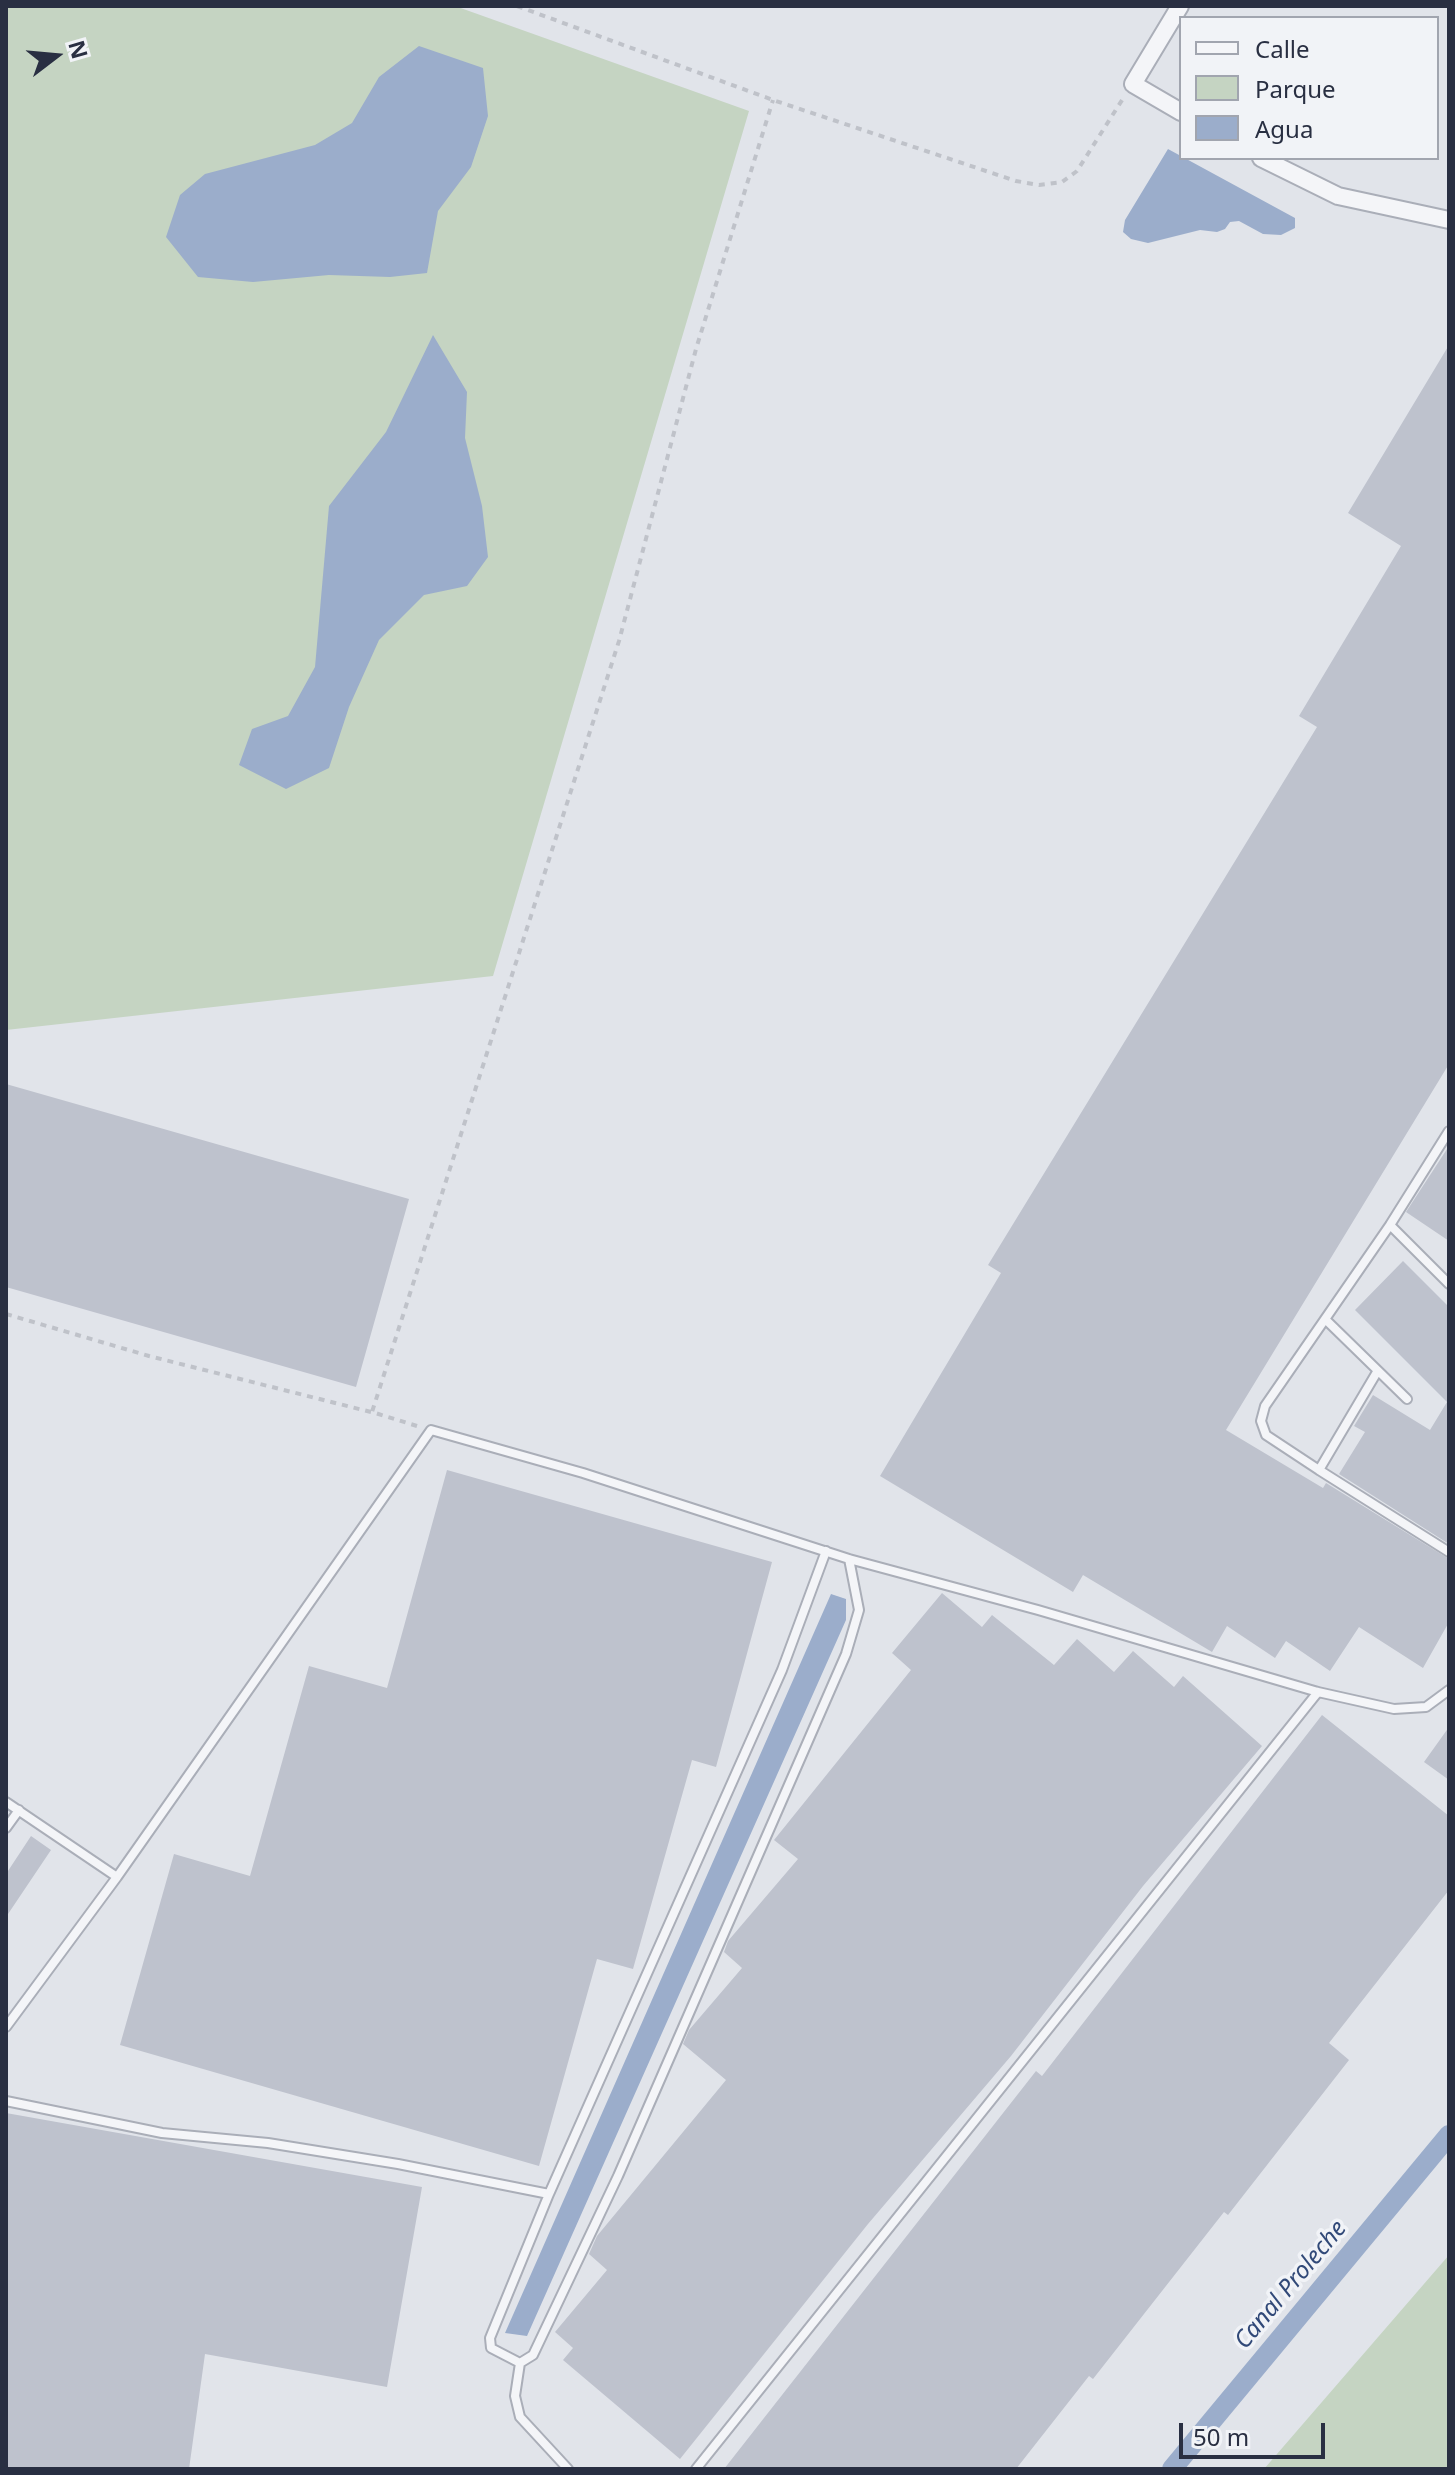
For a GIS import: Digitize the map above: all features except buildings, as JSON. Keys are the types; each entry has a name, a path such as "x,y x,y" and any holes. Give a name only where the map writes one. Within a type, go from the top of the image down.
{"street":[{"path":"1179,111 1133,84 1180,6"},
{"path":"1265,160 1338,196 1449,220"}],"lane":[{"path":"1449,1131 1390,1225 1265,1406 1261,1421 1266,1435 1449,1552"},
{"path":"1390,1225 1449,1284"},
{"path":"1325,1319 1407,1399"},
{"path":"1319,1470 1377,1372"},
{"path":"6,2027 117,1877 431,1430 583,1473 849,1559 1038,1610 1318,1692 1394,1709 1426,1707 1449,1690"},
{"path":"520,2363 491,2348 490,2338 549,2194 782,1670 826,1551"},
{"path":"568,2469 520,2417 515,2396 520,2363 533,2355 618,2176 841,1667 859,1610 849,1559"},
{"path":"696,2469 1318,1692"},
{"path":"6,1802 117,1877"},
{"path":"6,1828 19,1810"},
{"path":"6,2101 162,2133 283,2145 549,2194"}],"path":[{"path":"517,6 773,100 1016,181 1039,185 1062,182 1077,171 1133,84"},
{"path":"372,1412 619,641 696,349 773,100"},
{"path":"6,1314 149,1356 372,1412 431,1430"}],"green space":[{"path":"6,6 455,6 749,111 493,976 6,1030"},
{"path":"1449,2255 1449,2469 1264,2469"}],"water":[{"path":"419,46 483,68 488,116 471,167 438,211 427,273 390,277 329,275 253,282 198,277 166,237 180,195 205,174 315,145 352,123 379,77"},
{"path":"1168,149 1179,155 1179,160 1188,160 1295,218 1295,228 1281,235 1263,234 1239,221 1230,222 1225,229 1217,232 1200,230 1148,243 1131,239 1123,232 1125,220"},
{"path":"433,335 467,392 465,438 482,506 488,557 467,586 424,595 379,640 349,707 329,768 286,789 239,765 252,729 288,716 315,667 329,506 386,432"},
{"path":"831,1594 846,1599 846,1620 527,2336 505,2333"}],"waterway":[{"name":"Canal Proleche","path":"1172,2469 1449,2135"}]}
